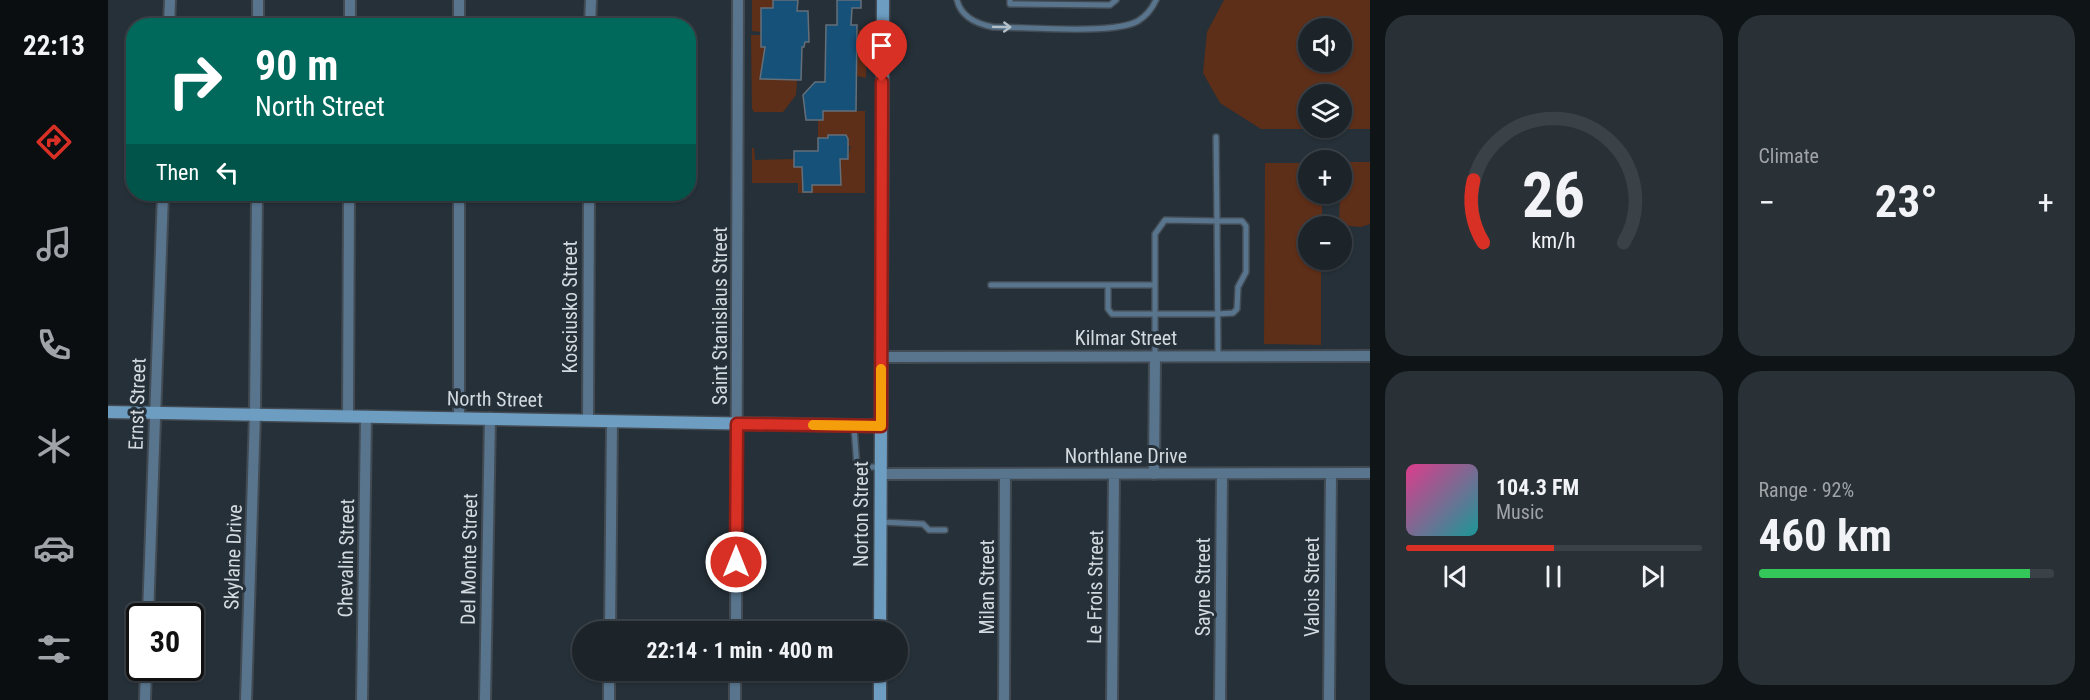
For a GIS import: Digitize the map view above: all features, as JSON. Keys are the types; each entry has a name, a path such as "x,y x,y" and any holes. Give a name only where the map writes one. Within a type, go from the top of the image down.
{"street":[{"path":"169,18 170,0"},
{"path":"258,0 258,18"},
{"path":"350,0 350,18"},
{"path":"459,0 459,18"},
{"path":"591,0 591,18"},
{"name":"Saint Stanislaus Street","path":"736,621 738,0"},
{"name":"Norton Street","path":"880,621 883,0"},
{"name":"Ernst Street","path":"148,603 163,201"},
{"name":"Skylane Drive","path":"246,700 255,414 257,201"},
{"path":"348,416 349,201"},
{"path":"459,201 459,417"},
{"name":"Kosciusko Street","path":"588,420 589,201"},
{"path":"1154,474 1155,356"},
{"name":"Kilmar Street","path":"881,357 1370,356"},
{"name":"North Street","path":"108,412 881,426"},
{"name":"Chevalin Street","path":"362,700 366,416"},
{"name":"Del Monte Street","path":"485,700 490,418"},
{"path":"610,621 612,421"},
{"name":"Northlane Drive","path":"881,470 1005,474 1370,474"},
{"name":"Milan Street","path":"1004,700 1005,474"},
{"name":"Le Frois Street","path":"1112,700 1114,474"},
{"name":"Sayne Street","path":"1220,700 1222,474"},
{"name":"Valois Street","path":"1329,700 1331,474"},
{"path":"145,700 146,681"},
{"path":"609,681 609,700"},
{"path":"735,681 735,700"},
{"path":"880,681 880,700"}],"lane":[{"path":"957,0 959,9 979,24 1016,27 1122,25 1136,22 1150,11 1156,0"},
{"path":"1010,0 1010,4 1110,5 1116,0"},
{"path":"1216,137 1218,356"},
{"path":"1108,285 1108,309 1112,314 1155,314 1217,314 1233,313 1237,309 1238,287 1246,272 1246,226 1242,220 1165,220 1155,234 1155,285 1155,314 1155,356"},
{"path":"991,285 1155,285"},
{"path":"854,425 857,466 881,470"},
{"path":"881,522 923,524 929,530 945,530"}],"shaded area":[{"path":"752,0 773,0 773,8 761,32 752,31"},
{"path":"1224,0 1370,0 1370,129 1352,129 1352,84 1298,84 1298,129 1261,129 1220,103 1203,73 1207,32"},
{"path":"858,30 866,30 866,78 857,76"},
{"path":"751,35 761,35 770,47 764,66 761,66 761,79 797,80 796,95 783,112 754,112 752,109"},
{"path":"823,111 865,111 865,193 798,193 798,183 752,183 752,148 754,148 755,160 794,159 794,167 802,167 804,192 812,191 812,185 840,185 840,159 847,159 851,146 848,146 845,135 818,138 818,120"},
{"path":"1352,162 1370,162 1370,224 1361,227 1352,226 1352,216 1339,216 1340,204 1352,204"},
{"path":"1265,163 1298,163 1298,204 1322,204 1322,216 1298,216 1298,270 1321,270 1321,345 1264,344"}],"building":[{"path":"773,0 798,0 797,11 808,11 809,42 805,42 802,47 801,80 760,79 765,47 761,47 761,8 773,8"},
{"path":"837,0 861,0 861,8 852,8 851,25 857,25 856,111 823,111 823,120 806,120 803,95 815,82 825,82 826,25 837,25"},
{"path":"828,135 846,135 848,139 848,159 840,159 841,185 812,185 812,192 803,192 802,167 794,167 794,151 818,151 818,138 828,138"}],"slow traffic":[{"path":"813,425 881,426 881,369"}],"route":[{"path":"736,562 737,424 881,426 882,82"}]}
